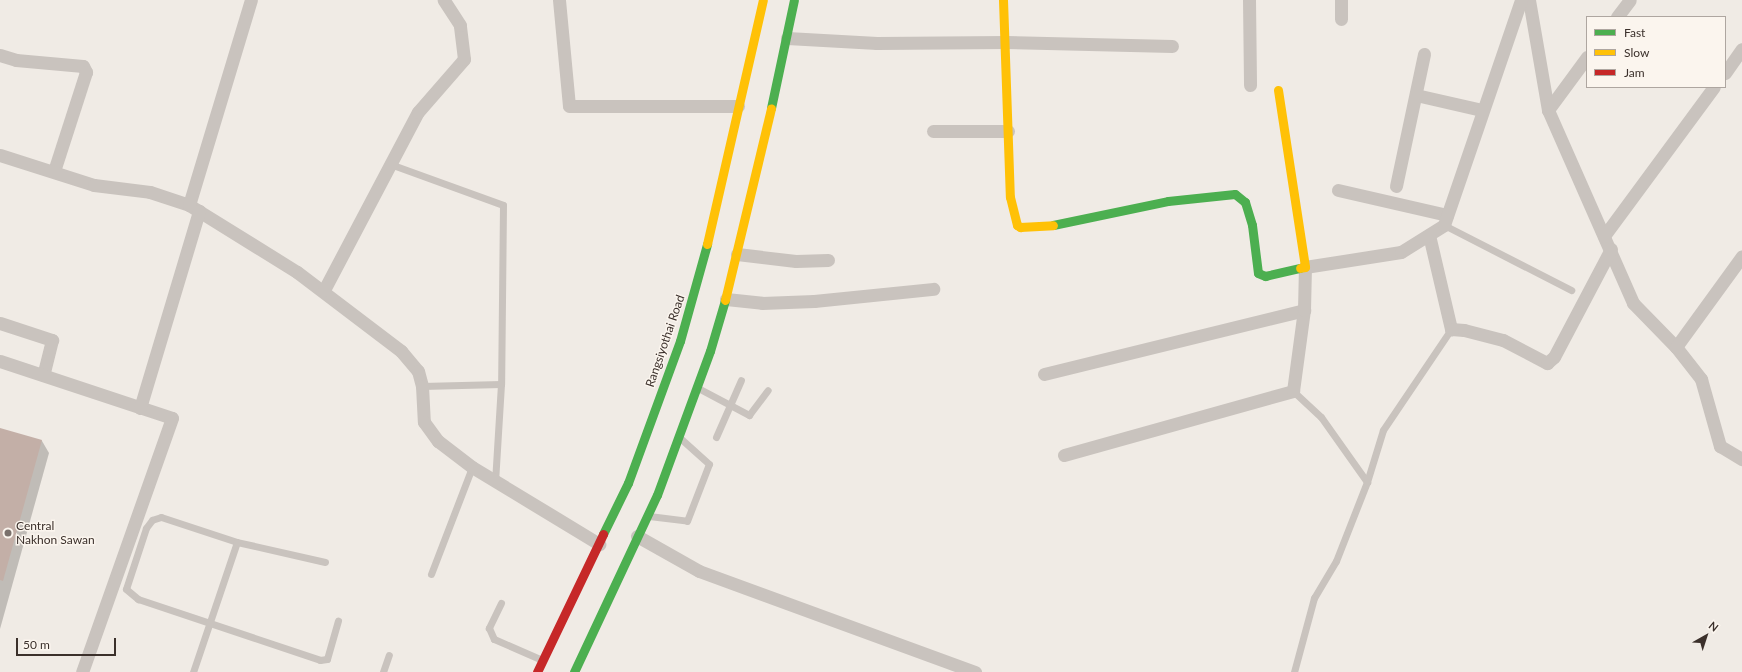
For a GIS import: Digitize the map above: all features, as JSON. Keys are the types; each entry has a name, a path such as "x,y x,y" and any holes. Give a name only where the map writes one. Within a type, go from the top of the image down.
{"main road":[{"name":"Rangsiyothai Road","path":"536,672 628,483 680,340 701,270 738,106 759,42 763,0"},
{"path":"574,672 636,536 647,516 678,437 726,299 794,0"},
{"path":"1003,0 1006,42 1010,197 1017,225 1020,227 1051,225 1168,201 1235,194 1245,202 1252,225 1258,273 1265,276 1305,267 1278,90"}],"street":[{"path":"140,408 251,0"},
{"path":"324,290 418,112 464,59 460,25 444,0"},
{"path":"559,0 569,106 738,106"},
{"path":"1249,0 1250,85"},
{"path":"1341,0 1342,18"},
{"path":"1064,455 1293,391 1304,310 1305,267 1401,252 1429,235 1445,220 1521,0"},
{"path":"1529,0 1548,110 1611,249 1633,303 1676,347 1701,378 1720,446 1742,459"},
{"path":"1618,16 1630,0"},
{"path":"783,44 1006,42 1172,46"},
{"path":"1726,71 1742,50"},
{"path":"1396,186 1424,54"},
{"path":"0,55 16,60 83,66 86,72 54,171"},
{"path":"1548,110 1586,58"},
{"path":"1604,236 1713,88"},
{"path":"1416,95 1482,110"},
{"path":"933,131 1008,132"},
{"path":"0,154 94,185 150,192 194,208 324,290 401,351 418,371 422,386 424,422 438,441 472,467 599,544"},
{"path":"1338,190 1445,220"},
{"path":"1429,235 1451,330 1464,330 1503,340 1547,363 1554,357 1611,249"},
{"path":"737,254 796,261 828,260"},
{"path":"1676,347 1742,256"},
{"path":"726,299 762,303 814,301 933,289"},
{"path":"1044,374 1304,310"},
{"path":"0,323 52,340 43,375"},
{"path":"0,361 172,418 82,672"},
{"path":"636,536 699,571 974,672"}],"lane":[{"path":"390,164 503,205 501,384 495,481"},
{"path":"1445,220 1571,290"},
{"path":"1294,672 1314,598 1336,561 1367,482 1383,430 1451,330"},
{"path":"716,436 740,380"},
{"path":"422,386 501,384"},
{"path":"696,387 749,415 768,390"},
{"path":"1293,391 1320,417 1367,482"},
{"path":"647,516 687,521 709,464 678,437"},
{"path":"430,574 472,467"},
{"path":"325,562 237,542 161,517 152,520 146,528 136,551 126,589 127,592 209,623 320,660 327,659 338,621"},
{"path":"193,672 237,542"},
{"path":"501,603 489,628 494,639 542,660"},
{"path":"383,672 389,655"}],"building":[{"name":"Central Nakhon Sawan","path":"0,428 42,440 3,581 0,580"}],"traffic: fast":[{"path":"771,108 794,0"},
{"path":"1053,225 1168,201 1235,194 1245,202 1252,225 1258,273 1265,276 1300,268"},
{"path":"603,534 628,483 680,341 707,244"},
{"path":"574,672 657,495 710,351 725,300"}],"traffic: slow":[{"path":"707,244 763,0"},
{"path":"1003,0 1010,197 1017,225 1020,227 1053,225"},
{"path":"1278,90 1305,267 1300,268"},
{"path":"725,300 771,108"}],"traffic: jam":[{"path":"537,672 603,534"}],"place":[{"name":"Central Nakhon Sawan","path":"8,533"}]}
